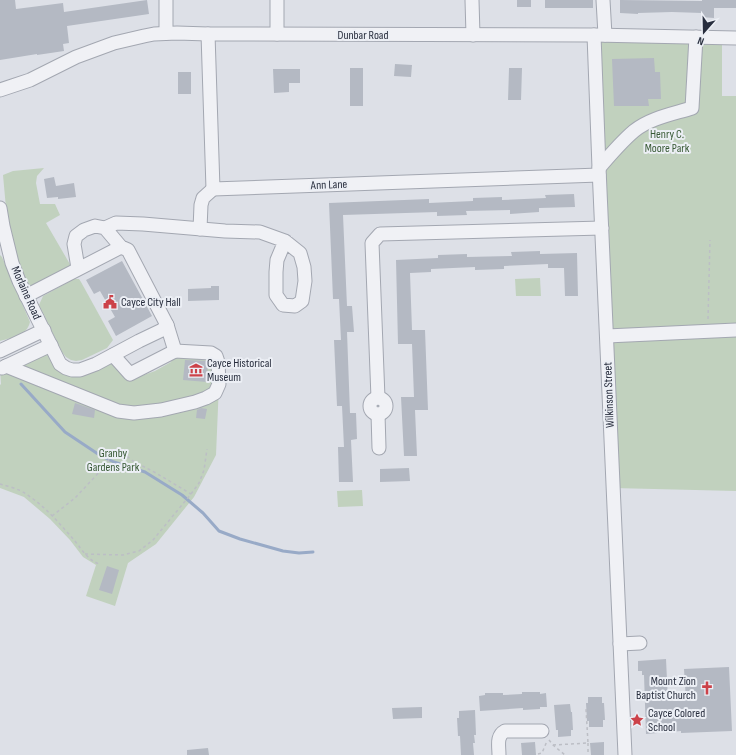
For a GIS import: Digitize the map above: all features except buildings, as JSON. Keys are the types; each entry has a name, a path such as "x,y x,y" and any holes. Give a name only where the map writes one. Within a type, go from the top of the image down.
{"street":[{"path":"166,0 166,33"},
{"path":"277,0 277,34"},
{"path":"472,0 473,35"},
{"name":"Wilkinson Street","path":"603,0 599,35 599,171 625,755"},
{"name":"Dunbar Road","path":"0,90 30,80 76,57 95,50 144,36 166,33 599,35 736,38"},
{"path":"200,229 201,204 203,198 213,189 208,34"},
{"path":"599,171 616,148 635,130 646,123 692,108 696,37"},
{"name":"Ann Lane","path":"213,189 599,171"},
{"name":"Morlaine Road","path":"0,208 12,263 26,296 60,364 72,370 80,370 96,364 162,330 167,325"},
{"path":"78,268 74,244 76,236 84,230 95,226 105,228 116,223 260,232 285,240"},
{"path":"105,228 121,247 128,250 167,325 175,351"},
{"path":"379,448 378,414 375,414 371,410 370,406 373,400 378,398 372,243 380,234 602,228"},
{"path":"26,296 121,247"},
{"name":"Morlaine Road","path":"0,351 44,330"},
{"path":"607,336 736,330"},
{"path":"3,367 51,345"},
{"path":"3,367 118,411 134,413 161,410 195,402 215,393 219,384 218,362 216,356 211,352 175,351 130,374 113,355"},
{"path":"620,644 640,643"},
{"path":"499,755 499,737 501,733 505,731 542,730"}],"path":[{"path":"707,331 710,240"},
{"path":"52,516 75,498 105,466 116,448 133,461 191,494"},
{"path":"85,554 123,555 139,551 153,540 182,506 199,482 204,470 207,449"},
{"path":"0,484 25,493 47,510 91,561 99,564"},
{"path":"586,709 588,755"},
{"path":"538,754 542,753 548,739 565,755"},
{"path":"553,745 588,743"}],"green space":[{"name":"Henry C. Moore Park","path":"594,35 722,38 722,96 736,96 736,491 613,488"},
{"path":"44,168 37,176 36,183 40,204 55,204 60,215 46,223 71,266 38,284 31,286 24,278 11,238 3,175 13,171"},
{"path":"0,255 30,322 22,334 0,341"},
{"path":"540,278 541,296 516,296 515,279"},
{"path":"74,279 79,279 81,282 113,340 107,348 82,360 76,361 66,357 62,352 39,305 43,296"},
{"name":"Granby Gardens Park","path":"51,345 62,362 75,367 107,355 138,377 155,371 171,362 175,351 211,353 219,384 216,455 194,497 156,544 128,563 115,606 86,596 96,565 83,557 70,540 50,519 24,497 0,488 0,369"},
{"path":"362,490 363,506 338,507 337,491"}],"waterway":[{"path":"21,384 65,432 101,456 145,472 182,495 203,513 219,531 240,539 283,551 299,553 313,552"}],"place":[{"name":"Cayce City Hall","path":"110,302"},
{"name":"Cayce Historical Museum","path":"196,370"},
{"name":"Mount Zion Baptist Church","path":"707,688"},
{"name":"Cayce Colored School","path":"637,720"}]}
